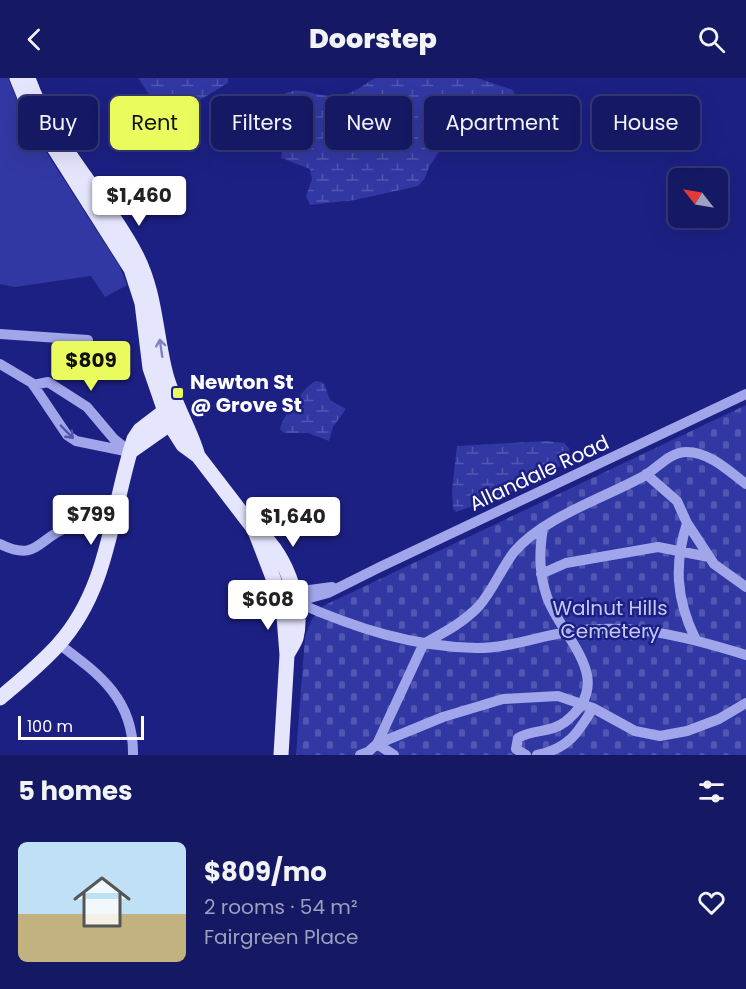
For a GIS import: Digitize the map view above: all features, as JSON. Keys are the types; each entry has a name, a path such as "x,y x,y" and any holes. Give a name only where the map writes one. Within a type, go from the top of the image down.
{"main road":[{"path":"17,78 30,110 131,269 142,303 150,368 172,414 193,440 198,456 267,547 291,600 296,638 287,655 281,755"},
{"path":"28,78 40,107 127,239 141,266 152,294 172,414"},
{"path":"0,698 59,644 90,598 112,531 130,452 140,430 172,414"}],"street":[{"path":"0,334 88,340"},
{"path":"0,364 14,370 33,385 67,435 76,441 130,452"},
{"path":"33,385 48,382 87,407 114,439 130,452"},
{"name":"Allandale Road","path":"291,600 319,597 746,394"},
{"path":"377,744 423,645 461,623 480,605 515,551 543,528 646,474 662,461 683,452 697,452 721,465 746,484"},
{"path":"646,474 677,501 687,523 714,564 746,587"},
{"path":"687,523 679,550 679,585 687,621 695,638"},
{"path":"0,544 16,552 34,549 69,527 91,525 112,531"},
{"path":"526,755 516,749 518,738 562,724 576,712 587,692 589,680 582,658 548,598 541,574 539,556 543,528"},
{"path":"541,574 566,563 599,555 658,547 709,557"},
{"path":"291,600 339,621 423,645 501,647 566,632 624,629 695,638 746,655"},
{"path":"59,644 89,665 119,698 128,726 133,755"},
{"path":"360,755 368,752 377,744 468,708 503,699 558,696 593,708 635,731 660,736 687,731 719,719 746,703"},
{"path":"537,755 567,743 580,731 593,708"},
{"path":"377,744 394,755"}],"green space":[{"path":"0,78 8,78 18,102 18,150 45,150 120,267 127,285 105,297 91,276 15,287 0,284"},
{"path":"138,78 228,78 228,83 199,101 199,96 150,96"},
{"path":"375,78 477,78 513,90 516,96 424,96 424,150 440,150 418,186 355,200 310,205 306,196 312,179 310,169 281,158 282,150 313,150 313,96 281,96 286,93 299,91 328,96 325,96 325,150 412,150 412,96 335,96 356,90"},
{"path":"316,381 324,383 330,400 346,409 333,427 329,441 308,433 284,433 280,429 295,402"},
{"name":"Walnut Hills Cemetery","path":"746,405 746,755 296,755 305,637 312,619 323,606"},
{"path":"546,441 564,443 569,448 570,461 510,493 456,512 453,509 452,490 457,446"}],"place":[{"name":"Newton St @ Grove St","path":"178,393"}]}
